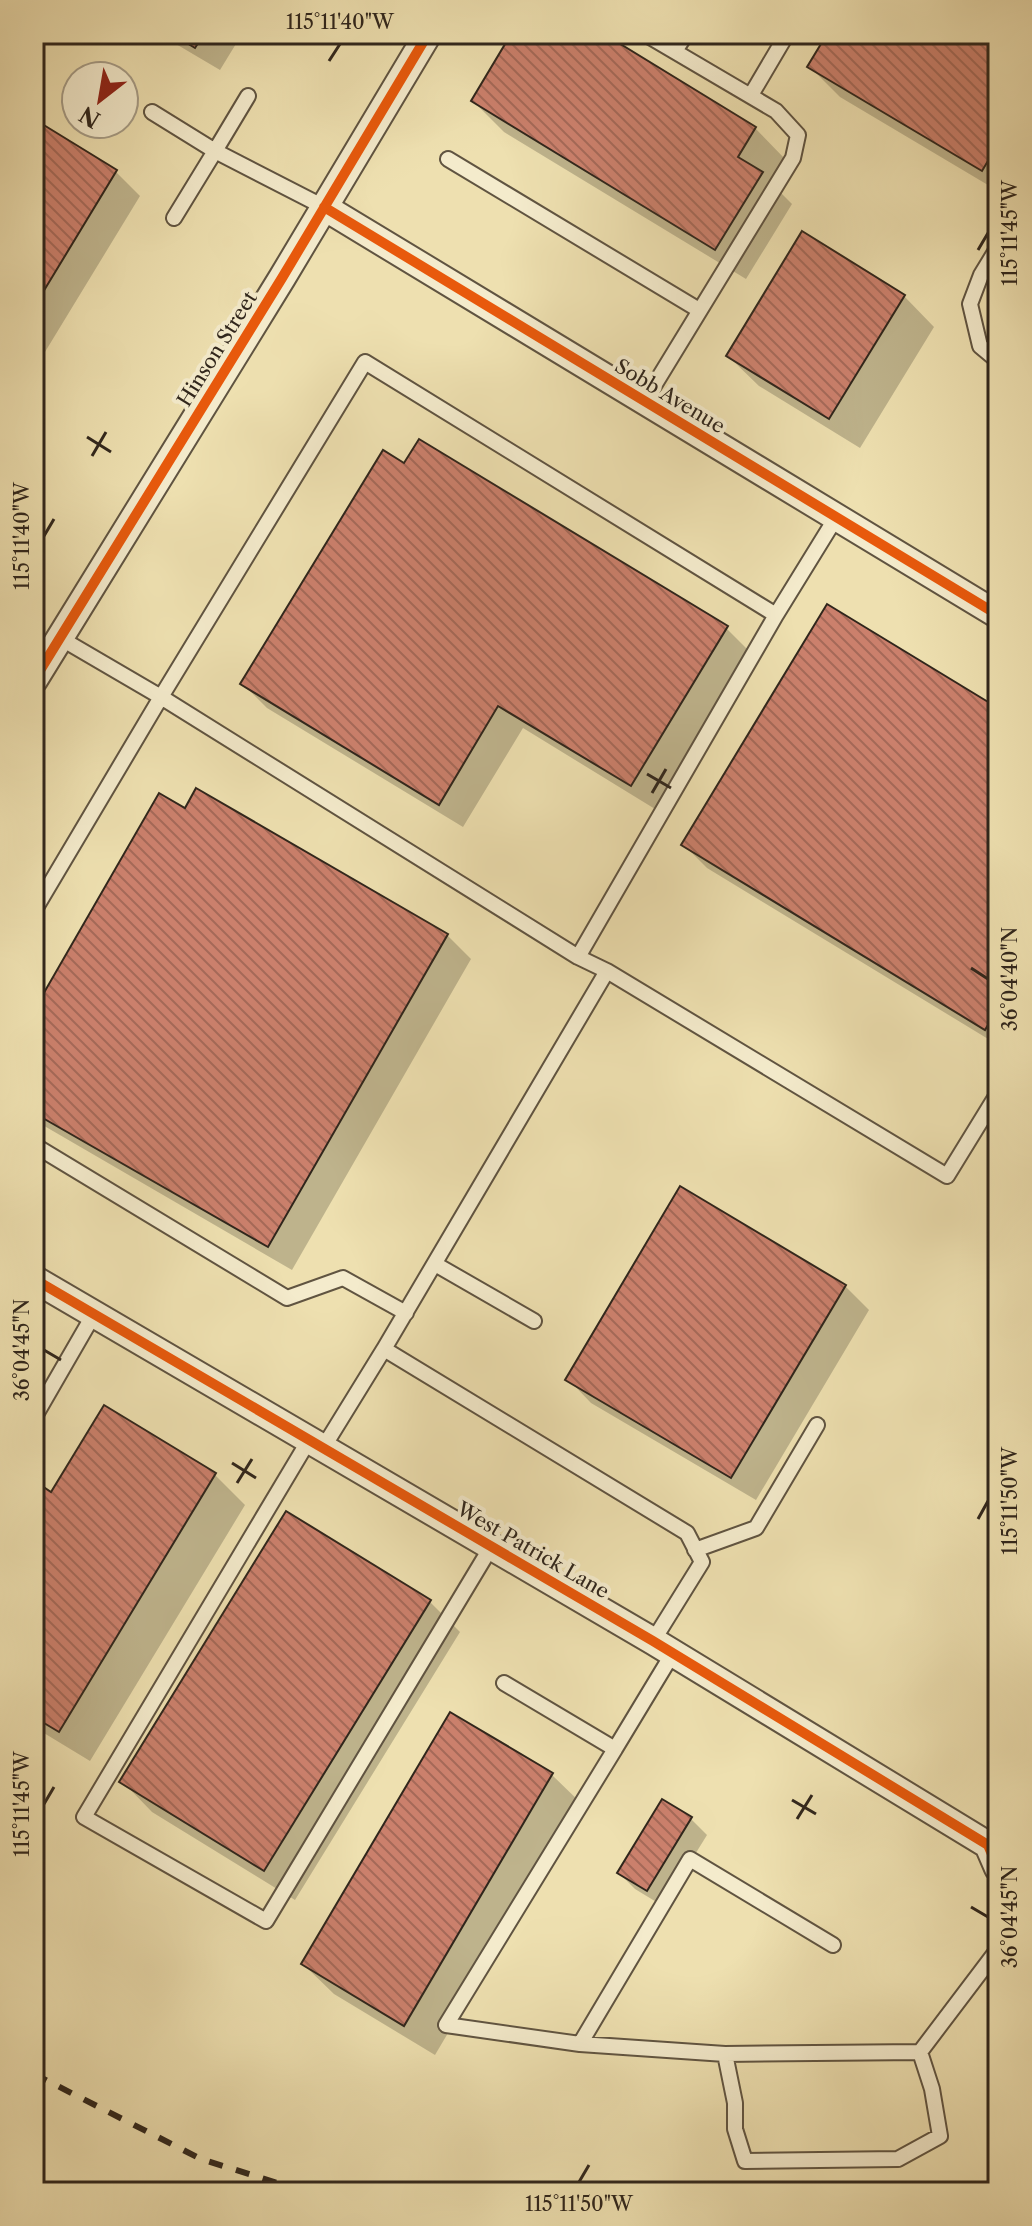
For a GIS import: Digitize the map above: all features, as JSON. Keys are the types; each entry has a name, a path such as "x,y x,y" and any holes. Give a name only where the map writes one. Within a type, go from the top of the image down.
{"street":[{"name":"Hinson Street","path":"34,680 428,34"},
{"name":"Sobb Avenue","path":"324,207 998,615"},
{"name":"West Patrick Lane","path":"34,1279 663,1647 995,1848"}],"lane":[{"path":"644,402 793,158 798,135 776,111 645,34"},
{"path":"675,51 686,34"},
{"path":"751,95 787,34"},
{"path":"174,218 248,96"},
{"path":"152,112 215,151 324,207"},
{"path":"448,159 699,310"},
{"path":"998,247 981,275 970,304 980,346 998,361"},
{"path":"34,911 365,362 776,615"},
{"path":"578,957 776,615 837,516"},
{"path":"60,638 161,697 578,957 607,971 947,1176 998,1093"},
{"path":"491,1547 266,1921 84,1817 316,1444 384,1349 607,971"},
{"path":"34,1145 287,1298 343,1278 406,1313"},
{"path":"435,1264 534,1321"},
{"path":"34,1418 94,1314"},
{"path":"384,1349 687,1533 702,1562 615,1749 446,2025 580,2044 725,2054 920,2052"},
{"path":"695,1550 756,1528 817,1425"},
{"path":"504,1683 615,1749"},
{"path":"580,2044 690,1859 833,1945"},
{"path":"920,2052 998,1949"},
{"path":"725,2054 735,2103 735,2129 745,2161 898,2159 940,2136 932,2089 920,2052"}],"building":[{"path":"172,34 204,34 195,48"},
{"path":"511,34 604,34 756,127 738,157 763,172 715,250 471,101"},
{"path":"827,34 998,34 998,144 982,171 807,67"},
{"path":"34,119 60,135 60,140 68,140 117,170 34,307"},
{"path":"802,231 905,295 829,419 726,356"},
{"path":"419,439 728,626 631,786 498,706 439,805 240,684 383,450 404,463"},
{"path":"827,604 998,708 998,1008 985,1030 681,845"},
{"path":"196,788 448,934 268,1247 34,1113 34,1010 159,793 185,808"},
{"path":"680,1186 846,1285 731,1478 565,1380"},
{"path":"104,1405 216,1473 59,1732 34,1717 34,1500 42,1486 51,1492"},
{"path":"286,1511 431,1600 264,1871 119,1782"},
{"path":"450,1712 553,1773 404,2026 301,1964"},
{"path":"662,1799 692,1817 647,1891 617,1873"}],"railway":[{"path":"34,2074 201,2159 306,2192"}],"cycle path":[{"path":"34,680 282,278 428,34"},
{"path":"324,207 998,615"},
{"path":"34,1279 653,1641 988,1845 998,1868"}]}
